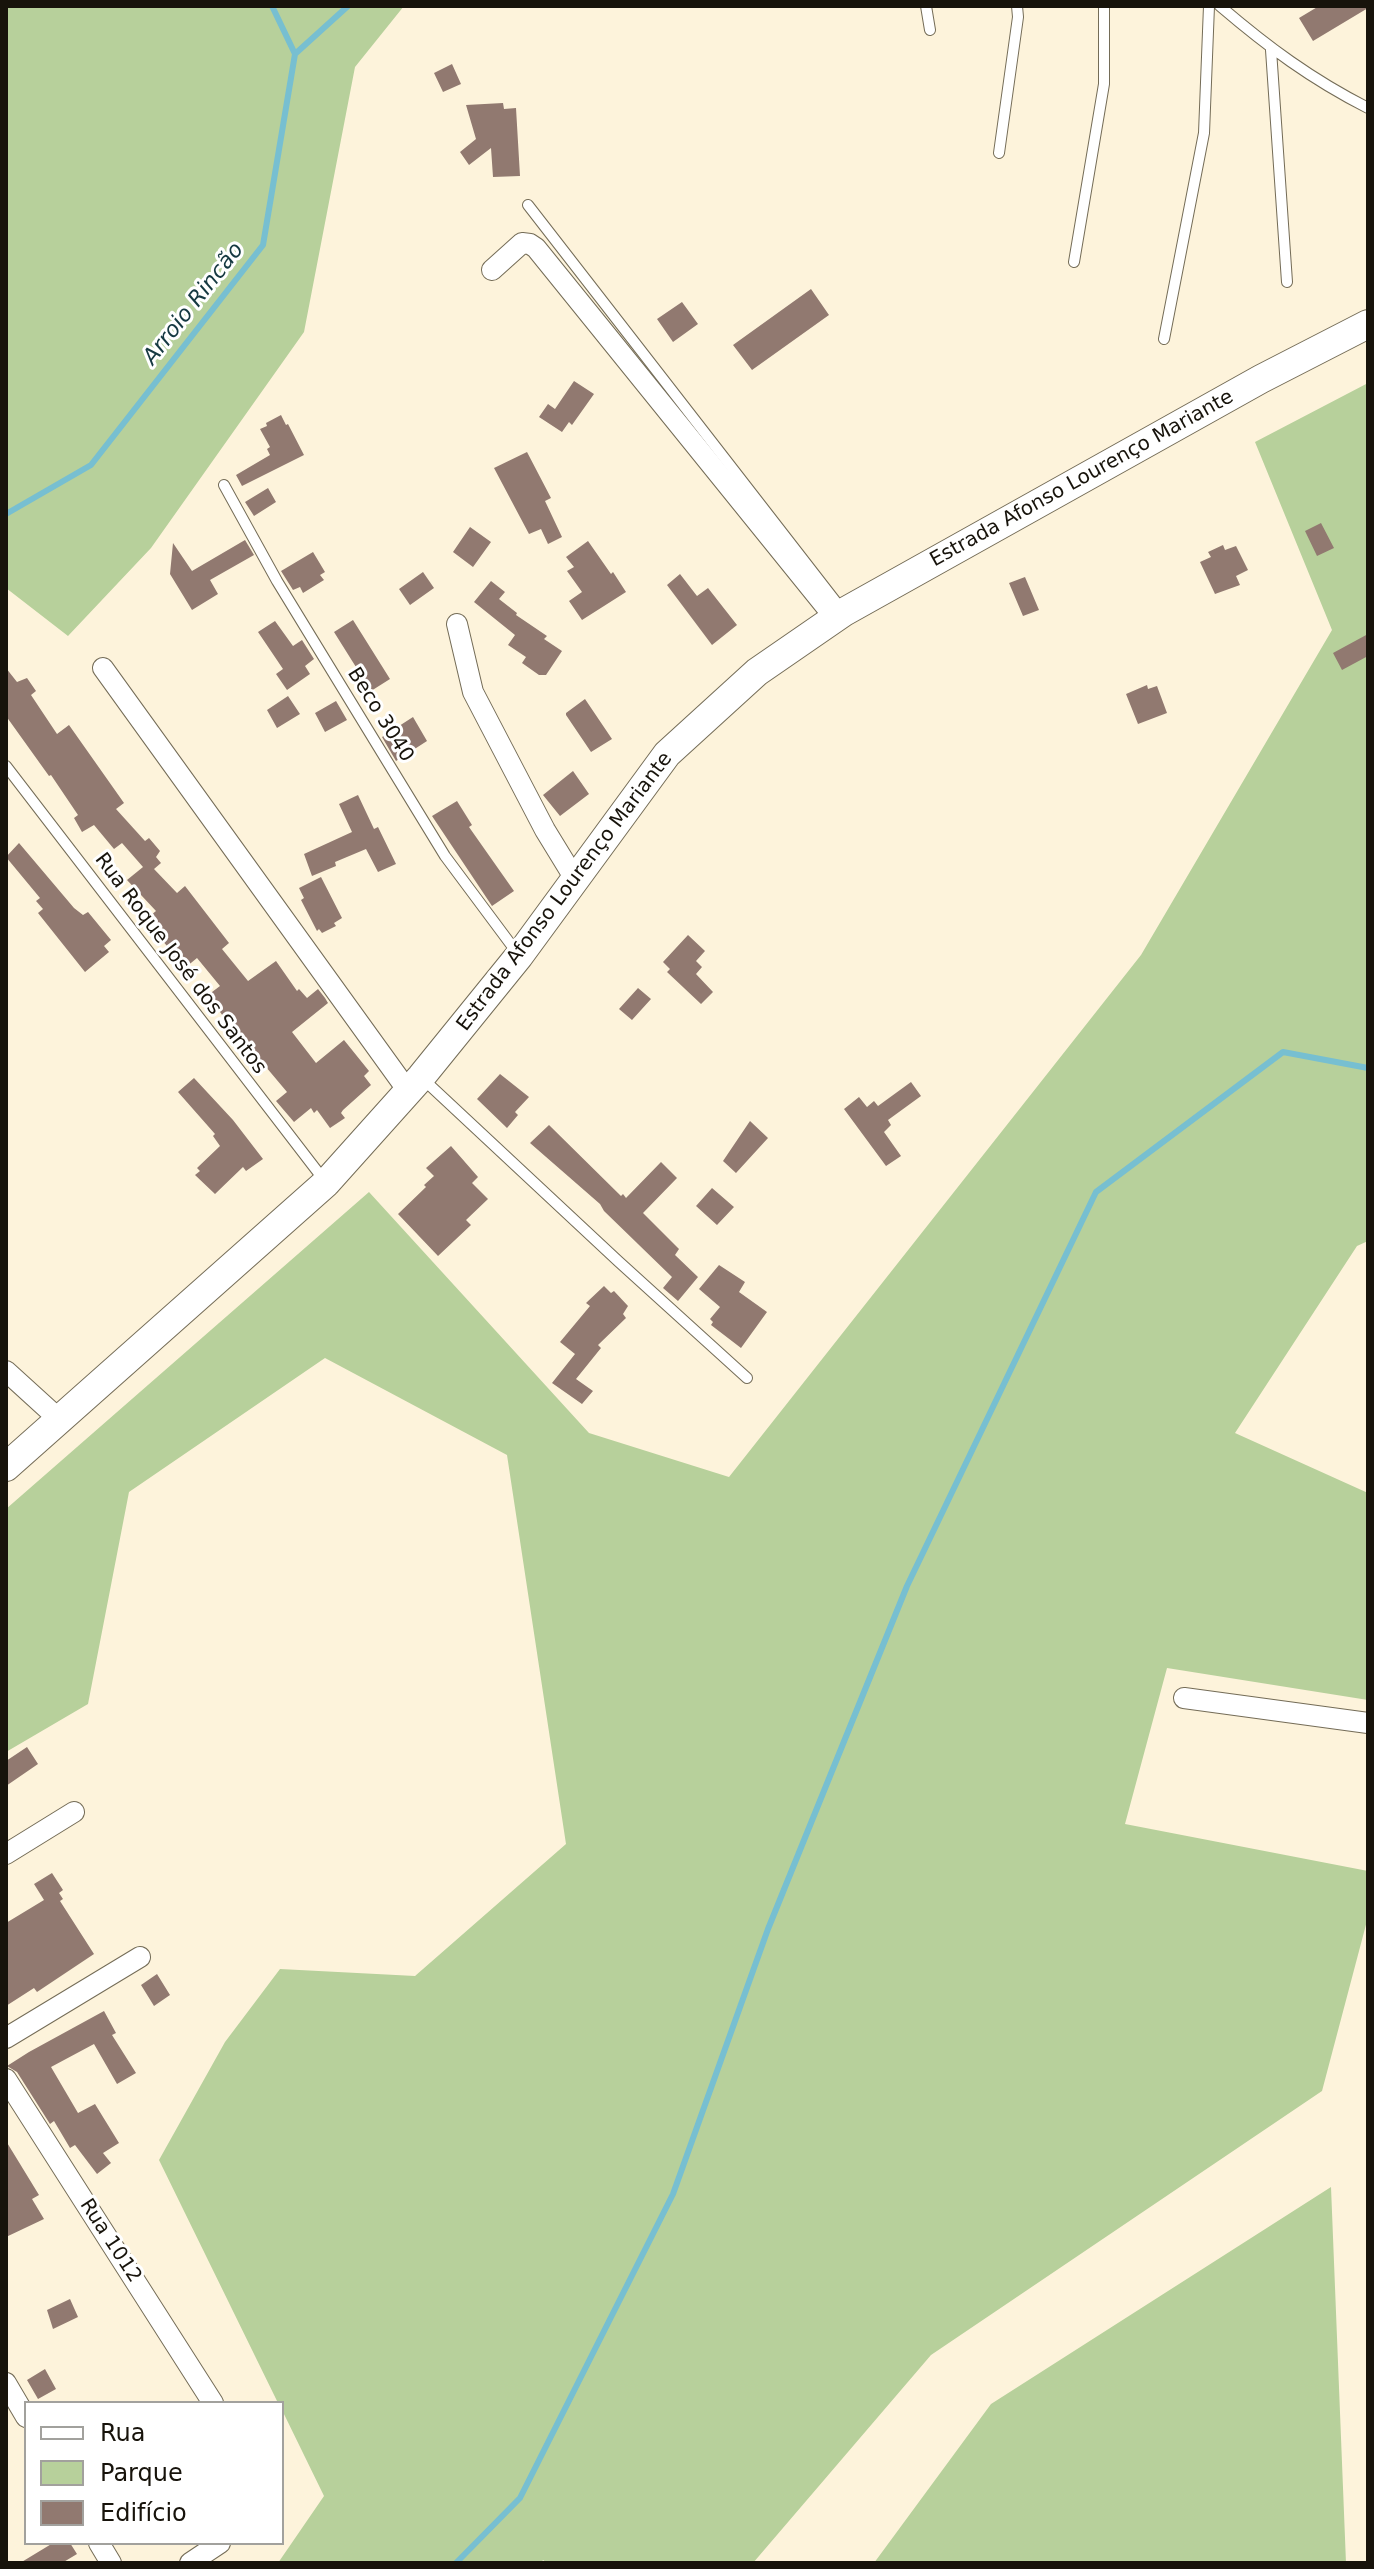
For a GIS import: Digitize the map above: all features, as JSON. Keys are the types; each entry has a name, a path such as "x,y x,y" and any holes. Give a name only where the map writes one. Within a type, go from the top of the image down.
{"main road":[{"name":"Estrada Afonso Lourenço Mariante","path":"6,1467 326,1183 415,1084 519,956 667,754 757,672 839,615 1261,379 1368,324"}],"street":[{"path":"492,270 522,243 536,248 839,615"},
{"path":"457,624 473,692 545,830 575,879"},
{"path":"103,668 415,1084"},
{"path":"6,1371 61,1421"},
{"path":"1184,1698 1368,1723"},
{"path":"6,1854 74,1812"},
{"path":"6,2038 140,1957"},
{"name":"Rua 1012","path":"6,2079 212,2401"},
{"path":"6,2383 24,2414"},
{"path":"100,2545 111,2563"},
{"path":"190,2563 217,2545"}],"lane":[{"path":"926,6 930,30"},
{"path":"999,153 1017,6"},
{"path":"1074,262 1104,84 1104,6"},
{"path":"1164,339 1204,133 1209,6"},
{"path":"1220,6 1271,50 1336,92 1368,108"},
{"path":"1271,50 1287,282"},
{"path":"528,205 839,615"},
{"name":"Beco 3040","path":"224,485 277,581 445,856 519,956"},
{"name":"Rua Roque José dos Santos","path":"6,766 326,1183"},
{"path":"415,1084 747,1378"}],"green space":[{"path":"6,6 404,6 355,67 304,332 151,548 68,636 6,588"},
{"path":"1368,383 1368,1241 1357,1246 1235,1433 1368,1493 1368,1700 1167,1668 1125,1824 1368,1871 1368,1917 1322,2091 931,2355 753,2563 547,2563 543,2560 541,2563 278,2563 324,2496 284,2414 284,2401 277,2401 159,2160 225,2042 280,1969 415,1976 566,1844 507,1455 325,1358 129,1492 88,1704 6,1752 6,1509 369,1192 589,1433 729,1477 1141,955 1332,630 1255,442"},
{"path":"1331,2187 1346,2563 874,2563 991,2404"}],"building":[{"path":"1319,6 1368,8 1313,41 1299,18"},
{"path":"452,64 461,84 443,92 434,73"},
{"path":"503,103 504,109 516,108 520,176 493,177 491,148 469,165 460,152 476,139 466,105"},
{"path":"811,289 829,315 752,370 733,345"},
{"path":"682,302 698,324 673,342 657,319"},
{"path":"574,381 594,394 572,425 569,422 562,432 539,417 548,404 555,409"},
{"path":"281,415 304,455 242,486 236,475 270,455 267,449 270,447 260,429"},
{"path":"527,452 551,498 545,501 562,537 548,544 541,529 529,534 494,468"},
{"path":"268,488 276,502 254,516 245,502"},
{"path":"1321,523 1334,548 1317,556 1305,531"},
{"path":"470,527 491,542 473,567 453,552"},
{"path":"245,540 254,555 210,580 218,594 192,610 170,574 173,543 192,571"},
{"path":"588,541 626,592 582,620 569,601 582,592 567,571 574,567 566,557"},
{"path":"1223,545 1225,550 1236,546 1248,570 1236,576 1240,585 1215,594 1200,562 1211,557 1208,552"},
{"path":"313,552 325,572 320,575 324,580 303,593 300,587 293,590 281,571"},
{"path":"423,572 434,588 410,605 399,589"},
{"path":"680,574 697,596 708,588 737,625 712,645 667,585"},
{"path":"1025,577 1039,610 1023,616 1009,583"},
{"path":"491,581 505,592 499,599 562,651 546,675 539,675 522,663 526,657 508,645 515,635 474,602"},
{"path":"353,620 390,679 371,691 334,632"},
{"path":"275,621 293,646 302,640 314,659 305,666 310,674 287,690 276,674 283,669 258,632"},
{"path":"1368,634 1368,656 1342,670 1333,653"},
{"path":"6,668 17,682 27,678 36,691 31,695 57,734 69,725 124,803 116,809 145,841 149,838 160,851 156,857 161,863 154,869 177,893 185,886 229,943 222,949 248,981 276,961 297,991 299,989 307,998 318,989 325,998 328,1003 292,1032 316,1063 344,1040 369,1071 364,1076 371,1085 343,1110 341,1113 345,1118 330,1128 317,1110 314,1113 311,1108 294,1122 276,1101 287,1092 250,1048 247,1050 208,995 220,986 197,958 180,972 163,949 167,946 145,920 156,911 127,880 143,867 122,843 114,849 94,825 82,832 74,818 78,815 6,716"},
{"path":"1147,685 1148,689 1157,686 1167,713 1138,724 1126,694"},
{"path":"288,696 300,714 277,728 267,710"},
{"path":"585,699 612,739 591,752 566,715"},
{"path":"336,701 347,720 325,732 315,713"},
{"path":"413,717 427,741 396,761 382,737"},
{"path":"573,771 589,794 560,816 543,795"},
{"path":"358,795 396,864 378,872 366,849 312,876 304,854 352,832 339,804"},
{"path":"457,801 472,825 469,827 514,891 492,906 432,816"},
{"path":"19,843 74,908 83,915 88,912 111,940 104,946 109,952 85,972 38,913 43,909 36,901 40,898 6,857"},
{"path":"321,877 342,918 334,923 336,926 322,933 319,929 317,931 301,900 304,898 299,888"},
{"path":"688,935 705,951 696,961 702,967 696,974 713,992 701,1004 667,972 670,969 663,962"},
{"path":"638,988 651,999 632,1020 619,1009"},
{"path":"500,1074 529,1097 515,1112 518,1115 507,1128 477,1099"},
{"path":"194,1078 233,1120 263,1159 246,1171 243,1167 215,1194 195,1175 200,1171 197,1168 220,1146 213,1136 215,1134 178,1092"},
{"path":"911,1082 921,1096 888,1120 891,1125 884,1132 901,1156 886,1166 844,1109 859,1097 867,1107 874,1101 878,1106"},
{"path":"750,1121 768,1138 736,1173 723,1161"},
{"path":"549,1125 621,1196 623,1194 626,1198 661,1162 677,1178 643,1213 679,1249 675,1255 698,1277 678,1301 663,1288 672,1277 600,1204 530,1143"},
{"path":"451,1146 478,1177 472,1183 488,1199 466,1220 471,1225 438,1256 398,1214 434,1176 426,1168"},
{"path":"712,1188 734,1207 717,1225 696,1206"},
{"path":"719,1265 745,1282 739,1292 767,1312 741,1348 711,1325 713,1322 710,1319 720,1307 699,1289"},
{"path":"604,1286 611,1293 614,1291 628,1306 623,1314 626,1318 598,1345 601,1348 576,1379 593,1391 582,1404 552,1383 575,1354 560,1342 590,1306 586,1303"},
{"path":"27,1747 38,1764 6,1786 6,1761"},
{"path":"52,1873 63,1890 59,1893 63,1899 60,1901 94,1954 37,1992 34,1988 6,2006 6,1923 44,1900 34,1884"},
{"path":"157,1974 170,1995 154,2006 141,1985"},
{"path":"104,2011 116,2033 112,2035 136,2073 117,2084 94,2044 51,2067 78,2113 95,2104 119,2143 103,2153 111,2163 97,2174 75,2145 70,2148 54,2121 50,2124 17,2072 7,2066"},
{"path":"6,2141 39,2195 32,2199 44,2219 6,2237"},
{"path":"70,2299 78,2317 53,2329 47,2310"},
{"path":"45,2369 56,2389 38,2399 27,2380"},
{"path":"50,2545 71,2545 77,2554 62,2563 20,2563"}],"waterway":[{"name":"Arroio Rincão","path":"6,514 91,465 263,245 295,54 272,6"},
{"path":"295,54 348,6"},
{"path":"456,2563 520,2498 673,2194 768,1929 907,1586 1096,1192 1283,1052 1368,1068"}]}
